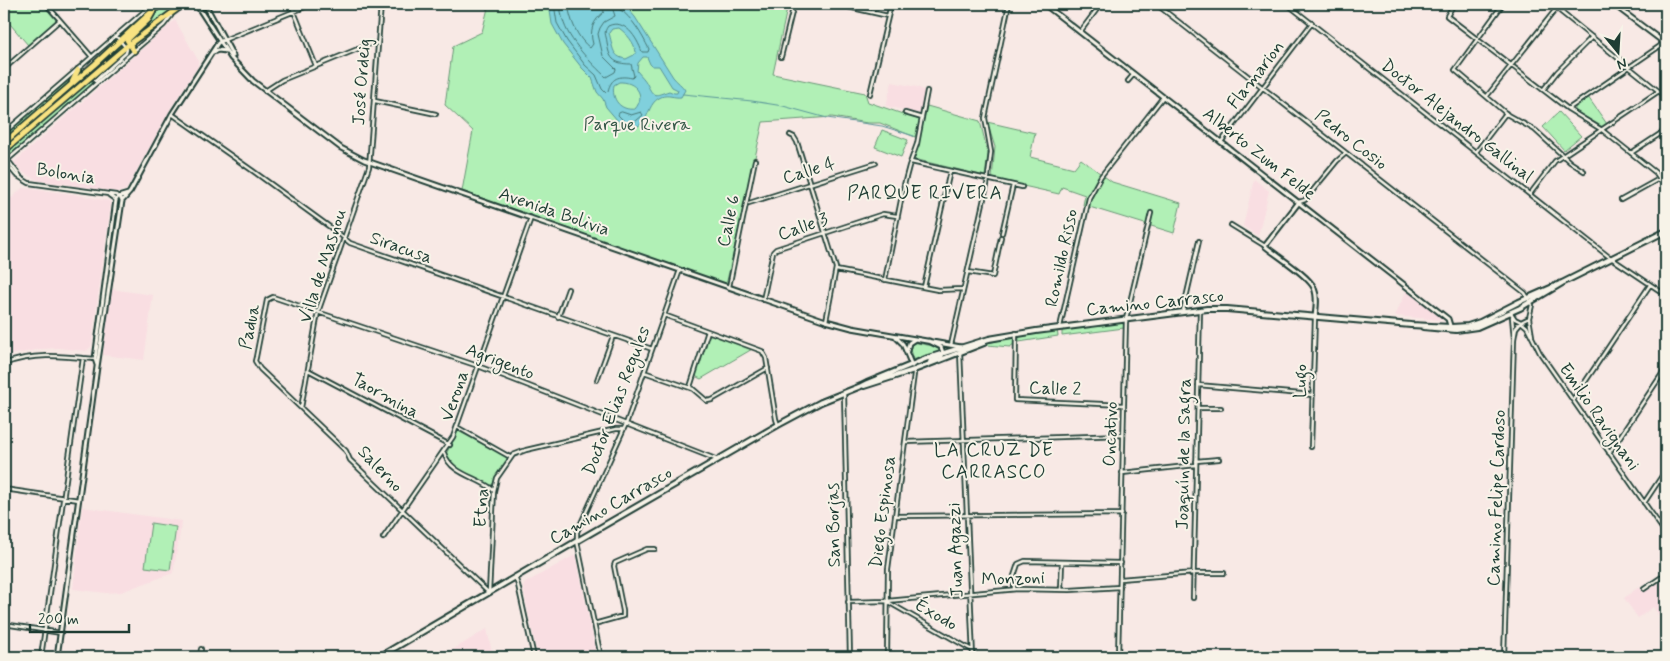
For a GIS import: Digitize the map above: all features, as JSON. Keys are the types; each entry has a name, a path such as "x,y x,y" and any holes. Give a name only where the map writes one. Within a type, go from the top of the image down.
{"main road":[{"path":"127,46 127,40 149,19 158,4"},
{"path":"4,153 127,46 184,4"},
{"path":"4,143 153,11"},
{"path":"127,46 134,51"},
{"path":"71,85 78,70"},
{"path":"4,147 20,132 25,124"},
{"name":"Camino Carrasco","path":"1451,328 1475,324 1530,300 1666,231"},
{"name":"Camino Carrasco","path":"861,386 943,353 1016,333 1183,311 1227,309 1451,328 1477,326 1511,314 1530,300"},
{"name":"Camino Carrasco","path":"379,657 778,425 821,402 861,386 914,370 993,339"}],"street":[{"path":"48,4 92,58"},
{"path":"4,133 147,10 158,4"},
{"name":"Avenida Bolivia","path":"196,4 234,59"},
{"name":"Avenida Bolivia","path":"205,4 226,50 253,81 341,148 369,162 826,321 962,347"},
{"path":"291,4 316,66"},
{"path":"97,360 122,202 130,192 172,114 212,52 222,41 312,4"},
{"name":"José Ordeig","path":"369,162 381,4"},
{"path":"782,57 794,4"},
{"path":"835,4 888,16"},
{"path":"870,94 891,4"},
{"path":"951,345 988,179 991,152 985,118 1009,4"},
{"name":"Alberto Zum Felde","path":"1044,4 1448,318 1451,328"},
{"path":"1080,32 1101,4"},
{"name":"Pedro Cosio","path":"1156,4 1518,287 1530,300"},
{"name":"Doctor Alejandro Gallinal","path":"1287,4 1611,258 1666,296"},
{"path":"1454,4 1447,16 1542,90 1602,130 1661,178 1666,188"},
{"path":"1503,4 1455,70 1506,113 1535,130 1563,156 1584,171"},
{"path":"1551,4 1666,96"},
{"path":"1487,96 1560,4"},
{"path":"1613,4 1665,43"},
{"path":"5,161 164,25 175,11"},
{"path":"4,69 60,20"},
{"name":"Flamarion","path":"1221,142 1312,23"},
{"path":"94,85 127,51 127,46 116,36"},
{"path":"1542,90 1592,37"},
{"path":"1568,109 1665,43 1666,37"},
{"path":"265,91 282,80 370,44 378,43"},
{"path":"212,52 226,50"},
{"path":"1128,82 1134,74"},
{"path":"885,280 897,216 917,144 927,91"},
{"path":"1530,194 1555,161 1659,91"},
{"name":"Romildo Risso","path":"1060,327 1086,207 1091,194 1095,185 1162,97"},
{"path":"375,101 436,114"},
{"path":"905,113 922,118"},
{"path":"1476,152 1506,113"},
{"name":"Siracusa","path":"172,114 254,171 350,243 652,350"},
{"path":"1631,153 1666,130"},
{"path":"790,135 797,142 836,270 826,321"},
{"name":"Bolonia","path":"4,153 5,161 16,175 29,183 116,195 118,203 122,202"},
{"path":"1265,246 1299,202 1305,200 1346,153"},
{"name":"Calle 6","path":"729,287 756,160"},
{"name":"Villa de Masnou","path":"301,408 318,312 369,162"},
{"path":"911,162 1022,187"},
{"name":"Calle 4","path":"749,203 876,163"},
{"path":"924,287 950,171"},
{"path":"1622,200 1666,175"},
{"path":"1002,233 1013,185"},
{"path":"58,657 118,198 130,192"},
{"name":"Oncativo","path":"1118,657 1126,319 1151,213"},
{"name":"Calle 3","path":"763,300 774,250 883,214 897,216"},
{"name":"Verona","path":"383,538 450,445 530,218"},
{"path":"1231,225 1265,246 1312,284 1316,294 1316,316"},
{"path":"968,272 993,276 1001,237"},
{"path":"1183,311 1199,241"},
{"name":"Doctor Elias Regules","path":"577,541 577,532 626,424 680,270"},
{"path":"836,270 938,290 964,289"},
{"path":"1573,400 1650,285"},
{"path":"558,317 568,289"},
{"name":"Agrigento","path":"270,297 478,366 718,460"},
{"name":"Padua","path":"255,361 267,300 270,297"},
{"name":"Emilio Ravignani","path":"1530,300 1532,310 1529,318 1532,338"},
{"name":"Joaquín de la Sagra","path":"1193,598 1200,310"},
{"name":"Emilio Ravignani","path":"1511,314 1526,327 1536,348 1666,534"},
{"name":"Camino Felipe Cardoso","path":"1511,314 1514,340"},
{"path":"664,315 758,349 764,354 778,425"},
{"name":"Lugo","path":"1311,447 1316,316"},
{"path":"1521,322 1529,318"},
{"name":"Camino Felipe Cardoso","path":"1504,657 1514,340 1516,328 1521,322"},
{"path":"690,387 708,331"},
{"name":"Calle 2","path":"1016,333 1015,400 1124,405"},
{"path":"893,335 902,341 914,370"},
{"path":"597,380 612,336"},
{"path":"907,352 909,343 916,339"},
{"path":"929,341 941,347 943,353"},
{"name":"Juan Agazzi","path":"960,352 973,657"},
{"name":"Camino Carrasco","path":"929,364 930,361 942,356 943,353"},
{"path":"4,364 37,356 55,355 97,360"},
{"path":"41,657 83,358"},
{"name":"Salerno","path":"255,361 260,369 346,451 350,460 489,593"},
{"path":"644,372 690,387 710,401 768,368"},
{"path":"1609,453 1666,368"},
{"name":"Taormina","path":"308,370 450,445"},
{"name":"Diego Espinosa","path":"887,657 888,569 914,370"},
{"path":"1198,385 1313,394"},
{"name":"San Borjas","path":"844,393 850,657"},
{"path":"1198,408 1221,408"},
{"path":"457,427 510,457 526,450 616,429 624,429"},
{"path":"905,442 1123,435"},
{"path":"444,453 447,460 457,470 494,491"},
{"name":"Etna","path":"489,593 491,586 494,491 497,478 510,457"},
{"path":"1196,460 1220,459"},
{"path":"1122,473 1196,465"},
{"path":"1644,503 1666,470"},
{"path":"4,489 79,500"},
{"path":"895,516 1122,514"},
{"path":"577,541 601,657"},
{"path":"594,624 623,616 624,611 614,566 615,563 647,549 655,549"},
{"path":"1014,590 1014,576 1018,564 1025,561 1120,563"},
{"path":"1061,590 1062,562"},
{"path":"1120,579 1194,573 1224,573"},
{"path":"1644,589 1666,574"},
{"path":"515,577 534,657"},
{"name":"Monzoni","path":"848,602 887,601 1014,590 1120,587"},
{"name":"Éxodo","path":"887,601 972,650"},
{"path":"4,624 61,633"},
{"path":"200,657 202,649"}],"shaded area":[{"path":"175,20 198,60 198,66 172,106 126,190 119,192 37,180 24,173 13,163"},
{"path":"892,82 917,87 926,91 921,114 886,106"},
{"path":"1254,179 1269,191 1258,236 1243,226"},
{"path":"22,188 73,194 109,201 111,204 91,347 86,351 58,348 41,349 4,356 4,189 12,198"},
{"path":"111,289 153,295 144,360 103,355"},
{"path":"1407,289 1443,318 1442,320 1395,316"},
{"path":"82,507 182,521 173,573 121,592 106,593 73,589"},
{"path":"575,555 597,657 538,657 523,587 525,583"},
{"path":"1666,576 1666,625 1653,607 1638,618 1624,598 1639,587 1643,592"},
{"path":"487,629 493,657 440,657 464,643"}],"green space":[{"path":"12,4 42,4 56,20 28,45 4,17 4,11"},
{"path":"166,4 179,4 129,41"},
{"name":"Parque Rivera","path":"489,4 788,4 773,74 865,93 868,102 920,120 915,137 880,123 867,123 832,117 763,122 726,285 462,191 473,131 445,105 453,46 482,32"},
{"path":"119,46 123,47 4,150 30,123"},
{"path":"125,50 127,51 94,81 90,87 7,157 5,153"},
{"path":"67,82 69,84 4,141 4,135"},
{"path":"1588,97 1607,124 1603,127 1575,111 1575,106"},
{"path":"927,106 980,121 988,154 985,176 914,159"},
{"path":"1559,112 1581,136 1564,150 1543,127"},
{"path":"987,122 1035,133 1030,157 1074,168 1081,159 1112,182 1181,203 1174,233 1083,205 1085,195 1062,187 1059,194 992,179 995,147"},
{"path":"882,130 908,140 901,157 875,147"},
{"path":"1123,323 1124,328 1062,336 1062,330"},
{"path":"1057,330 1058,336 1019,342 1019,336"},
{"path":"713,334 754,348 701,379 695,376 709,335"},
{"path":"1014,337 1015,343 1010,347 987,345 988,343"},
{"path":"912,342 938,347 941,352 914,362 909,347"},
{"path":"458,431 507,457 492,485 458,469 449,460 446,454"},
{"path":"151,523 176,527 170,570 145,567"}],"water":[{"path":"549,4 621,4 635,17 673,77 685,90 681,97 661,97 652,105 644,121 633,128 624,128 606,107 603,99 597,92 592,78 563,44 552,24","holes":["619,28 630,38 636,52 626,59 621,58 615,53 609,33 612,29","643,57 647,57 652,66 659,66 672,87 678,90 677,93 669,91 657,95 653,94 637,71 638,63","619,82 625,82 638,90 640,99 635,109 625,108 618,103 614,95 614,85"]}],"waterway":[{"path":"683,94 783,106 827,118 882,126 914,136"}],"district":[{"name":"PARQUE RIVERA","path":"925,193"},
{"name":"LA CRUZ DE CARRASCO","path":"994,461"}]}
